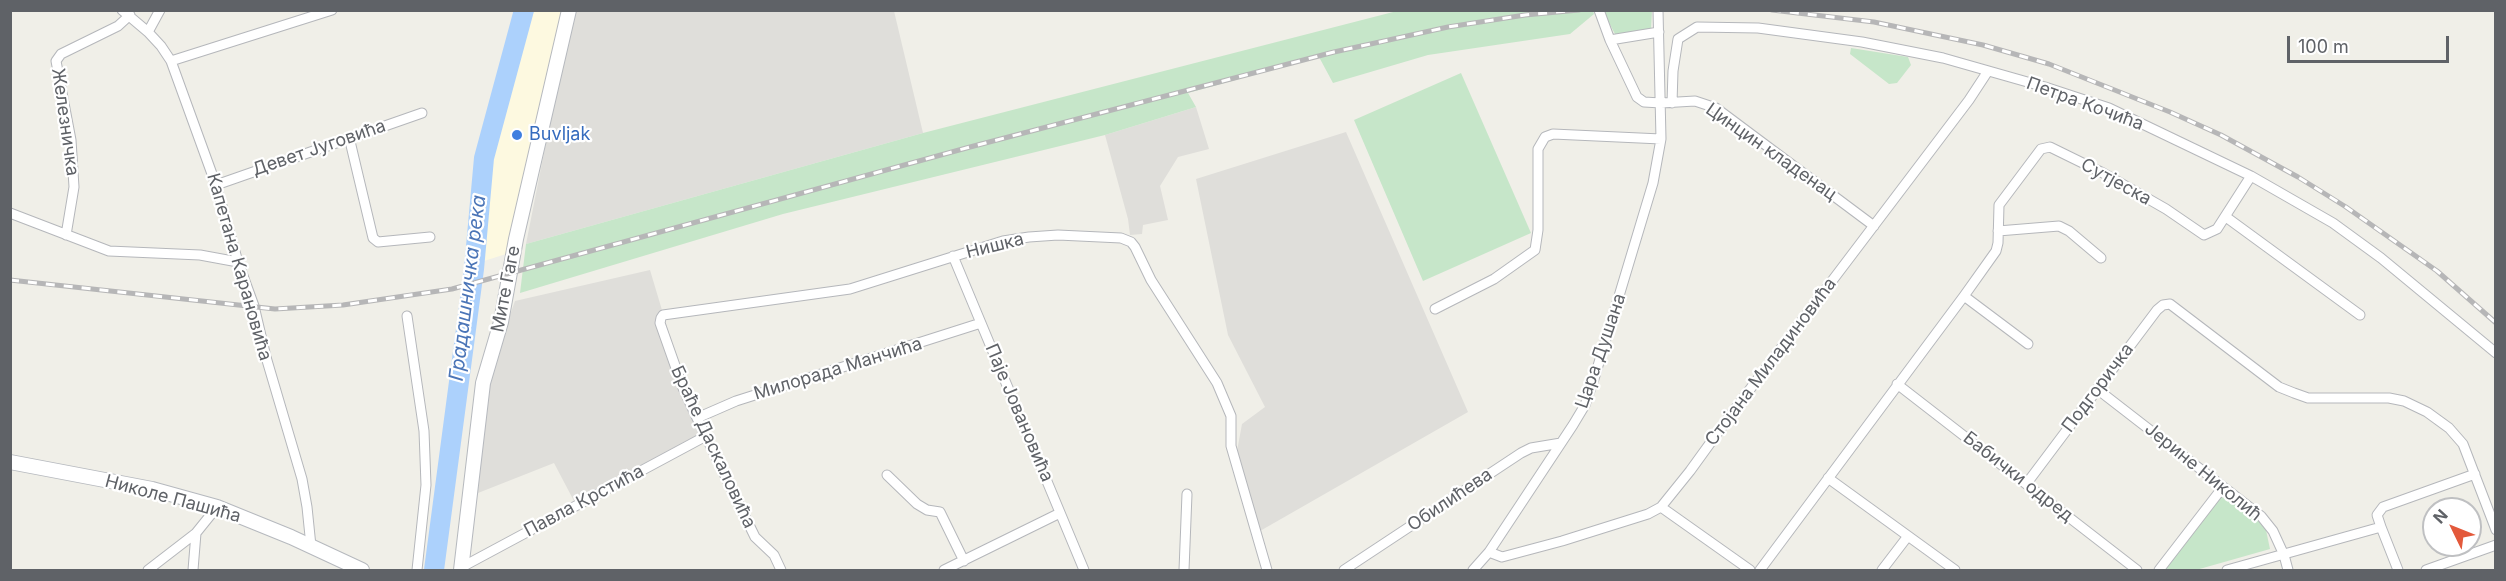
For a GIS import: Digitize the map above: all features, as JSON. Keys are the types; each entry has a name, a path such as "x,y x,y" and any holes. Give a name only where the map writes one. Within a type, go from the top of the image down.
{"main road":[{"name":"Мите Гаге","path":"461,569 483,383 501,322 516,239 569,10"},
{"name":"Николе Пашића","path":"10,462 152,489 217,507 362,570"}],"street":[{"path":"148,32 160,10"},
{"path":"171,61 332,10"},
{"path":"1599,10 1610,40 1637,97 1644,102 1661,103"},
{"name":"Цара Душана","path":"1473,570 1489,552 1561,443 1585,405 1594,379 1653,183 1661,139 1658,10"},
{"name":"Капетана Карановића","path":"126,13 148,32 171,61 216,185 238,262 254,306 266,357 302,479 308,507 311,546"},
{"name":"Железничка","path":"66,235 74,188 73,164 65,103 56,61 61,54 118,26 126,13"},
{"name":"Петра Кочића","path":"1672,103 1673,71 1678,39 1698,27 1758,28 1862,42 1943,58 1988,71 2109,108 2251,176 2333,224 2381,258 2496,353"},
{"path":"1610,40 1659,32"},
{"name":"Стојана Миладиновића","path":"1489,552 1502,557 1639,518 1661,507 1970,100 1988,71"},
{"name":"Цинцин кладенац","path":"1661,103 1695,101 1716,108 1874,226"},
{"name":"Девет Југовића","path":"216,185 422,113"},
{"path":"1436,309 1494,279 1535,250 1538,240 1538,149 1545,136 1552,134 1661,139"},
{"path":"349,137 373,238 378,242 430,237"},
{"name":"Сутјеска","path":"1760,570 1996,251 1997,210 2000,203 2041,149 2046,147 2103,173 2166,209 2201,234 2212,233 2226,217 2251,176"},
{"path":"10,213 109,251 201,255 238,262"},
{"path":"2226,217 2360,315"},
{"path":"1998,231 2059,226 2066,229 2101,258"},
{"name":"Нишка","path":"663,315 850,289 1014,239 1048,235 1091,236 1121,238 1131,242 1151,280 1217,383 1231,416 1231,446 1267,570"},
{"name":"Паје Јовановића","path":"953,256 1084,570"},
{"path":"1964,296 2028,344"},
{"name":"Подгоричка","path":"2027,483 2157,310 2166,304 2175,306 2278,387 2308,398 2389,398 2404,401 2427,412 2449,428 2463,444 2475,474"},
{"name":"Браће Даскаловића","path":"663,315 660,323 683,388 755,537 774,555 781,570"},
{"path":"407,316 424,431 426,485 417,570"},
{"name":"Милорада Манчића","path":"697,418 736,401 981,323"},
{"name":"Бабички одред","path":"1897,384 2137,570"},
{"name":"Јерине Николић","path":"2097,389 2261,516 2272,531 2289,570"},
{"name":"Павла Крстића","path":"461,569 706,436"},
{"name":"Обилићева","path":"1344,570 1521,453 1531,448 1561,443"},
{"path":"2398,570 2377,515 2383,507 2475,474 2496,530"},
{"path":"887,475 917,504 927,510 940,512 964,561"},
{"path":"1828,478 1955,570"},
{"path":"2159,570 2223,487"},
{"path":"1184,570 1187,494"},
{"path":"148,570 196,533 217,507"},
{"path":"1661,507 1750,570"},
{"path":"944,570 1060,513"},
{"path":"2227,570 2381,527"},
{"path":"193,570 196,533"},
{"path":"1882,570 1908,536"},
{"path":"2426,570 2496,545"}],"shaded area":[{"name":"Buvljak","path":"534,11 562,11 537,140 506,254 484,261 489,174 498,130"},
{"path":"572,11 894,11 923,133 526,244"},
{"path":"1196,107 1209,149 1178,157 1160,186 1168,220 1143,225 1142,234 1130,235 1128,219 1105,135"},
{"path":"1346,132 1468,412 1260,531 1237,451 1242,424 1265,407 1228,335 1196,179"},
{"path":"650,270 699,434 574,501 554,463 478,493 483,392 515,301"}],"green space":[{"path":"1593,10 1594,14 1570,34 1428,55 1333,83 1319,57 1188,93 1196,107 1105,135 783,214 520,293 526,244 923,133 1397,11"},
{"path":"1603,11 1652,11 1651,30 1616,36"},
{"path":"1851,48 1908,57 1911,65 1897,83 1889,84 1850,54"},
{"path":"1461,73 1531,233 1423,281 1354,120"},
{"path":"2221,493 2259,521 2266,530 2270,549 2196,570 2164,570"}],"waterway":[{"name":"Градашничка река","path":"434,570 474,269 484,158 524,10"}],"railway":[{"path":"10,280 275,309 343,305 452,289 970,147 1334,52 1448,27 1525,15 1579,10"},
{"path":"1772,10 1874,22 1983,45 2049,64 2170,112 2221,135 2298,177 2346,207 2437,271 2496,323"}],"place":[{"name":"Buvljak","path":"517,135"}]}
